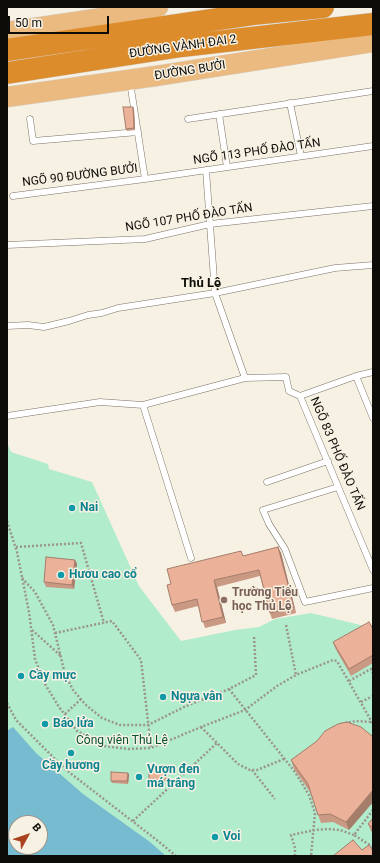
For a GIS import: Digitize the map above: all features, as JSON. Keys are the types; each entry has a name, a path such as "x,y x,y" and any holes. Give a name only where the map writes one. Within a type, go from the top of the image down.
{"highway":[{"name":"ĐƯỜNG VÀNH ĐAI 2","path":"7,50 253,14 323,7"},
{"name":"ĐƯỜNG VÀNH ĐAI 2","path":"7,73 182,46 370,35"}],"main road":[{"path":"7,32 95,19 158,7"},
{"name":"ĐƯỜNG BƯỞI","path":"7,97 130,80 370,35"}],"lane":[{"name":"NGÕ 90 ĐƯỜNG BƯỞI","path":"13,196 145,179 130,80"},
{"path":"188,119 373,91"},
{"path":"290,103 301,156"},
{"path":"219,114 227,167"},
{"path":"30,119 33,141 138,132"},
{"name":"NGÕ 113 PHỐ ĐÀO TẤN","path":"145,179 373,146"},
{"path":"206,170 215,293 246,378"},
{"name":"NGÕ 107 PHỐ ĐÀO TẤN","path":"7,245 145,239 210,224 373,206"},
{"path":"7,326 44,326 69,322 88,315 102,313 118,308 215,293 335,268 373,264"},
{"name":"NGÕ 83 PHỐ ĐÀO TẤN","path":"373,372 356,376 300,396 338,487 371,558 373,570"},
{"path":"356,376 373,418"},
{"path":"7,416 100,402 143,404 246,378 286,377 289,391 300,396"},
{"path":"143,404 191,558"},
{"path":"267,482 328,461"},
{"path":"338,487 263,510 269,524 285,549 306,602 373,588"},
{"path":"277,551 285,549"}],"path":[{"path":"7,522 16,547 29,612 35,659 45,684 77,731 104,746 151,748 245,710 277,686 296,675 333,660 337,661 373,724"},
{"path":"16,547 80,543 104,623"},
{"path":"21,576 35,592 53,625 65,674 73,690 86,706 102,718 120,725 148,725 184,707 229,689 256,675 254,636"},
{"path":"55,633 112,621 141,660 151,748"},
{"path":"286,626 296,675"},
{"path":"32,630 61,656"},
{"path":"349,681 371,669 373,673"},
{"path":"229,689 295,772 309,795 315,813 315,830 311,856"},
{"path":"361,702 373,696"},
{"path":"64,714 81,699"},
{"path":"7,703 16,720 65,770 133,821 176,856"},
{"path":"338,726 344,722 356,721 373,724"},
{"path":"201,727 238,764 250,770 270,765 284,759"},
{"path":"133,821 217,743"},
{"path":"288,764 294,759"},
{"path":"252,770 274,799"},
{"path":"354,835 373,810"},
{"path":"295,856 295,848 291,835 315,830 340,830 354,835 373,847"}],"green space":[{"name":"Công viên Thủ Lệ","path":"7,442 11,452 48,464 49,469 92,482 139,586 181,641 235,630 259,627 275,619 311,613 373,628 373,856 7,856"}],"water":[{"path":"13,727 36,753 83,794 150,842 166,856 7,856 7,728 8,730"}],"building":[{"path":"123,107 133,107 134,128 126,129"},
{"path":"278,547 294,607 270,613 259,570 214,580 223,617 202,622 197,599 172,605 167,585 171,584 167,569 241,551 243,556"},
{"path":"46,557 75,560 72,585 44,582"},
{"path":"369,622 373,629 373,655 349,669 333,642"},
{"path":"347,722 361,727 373,738 373,790 346,822 330,814 318,815 308,784 291,760 317,741 325,731 338,724"},
{"path":"149,770 166,771 166,780 149,779"},
{"path":"111,772 128,773 127,781 111,781"},
{"path":"373,818 373,828 368,824"},
{"path":"353,840 362,850 369,845 373,851 373,856 333,856"}],"place":[{"name":"Nai","path":"72,508"},
{"name":"Hươu cao cổ","path":"61,575"},
{"name":"Trường Tiểu học Thủ Lệ","path":"224,600"},
{"name":"Cầy mực","path":"21,676"},
{"name":"Ngựa vằn","path":"163,697"},
{"name":"Báo lửa","path":"45,724"},
{"name":"Cầy hương","path":"71,753"},
{"name":"Vượn đen má trắng","path":"139,777"},
{"name":"Voi","path":"215,837"}],"district":[{"name":"Thủ Lệ","path":"201,284"}]}
